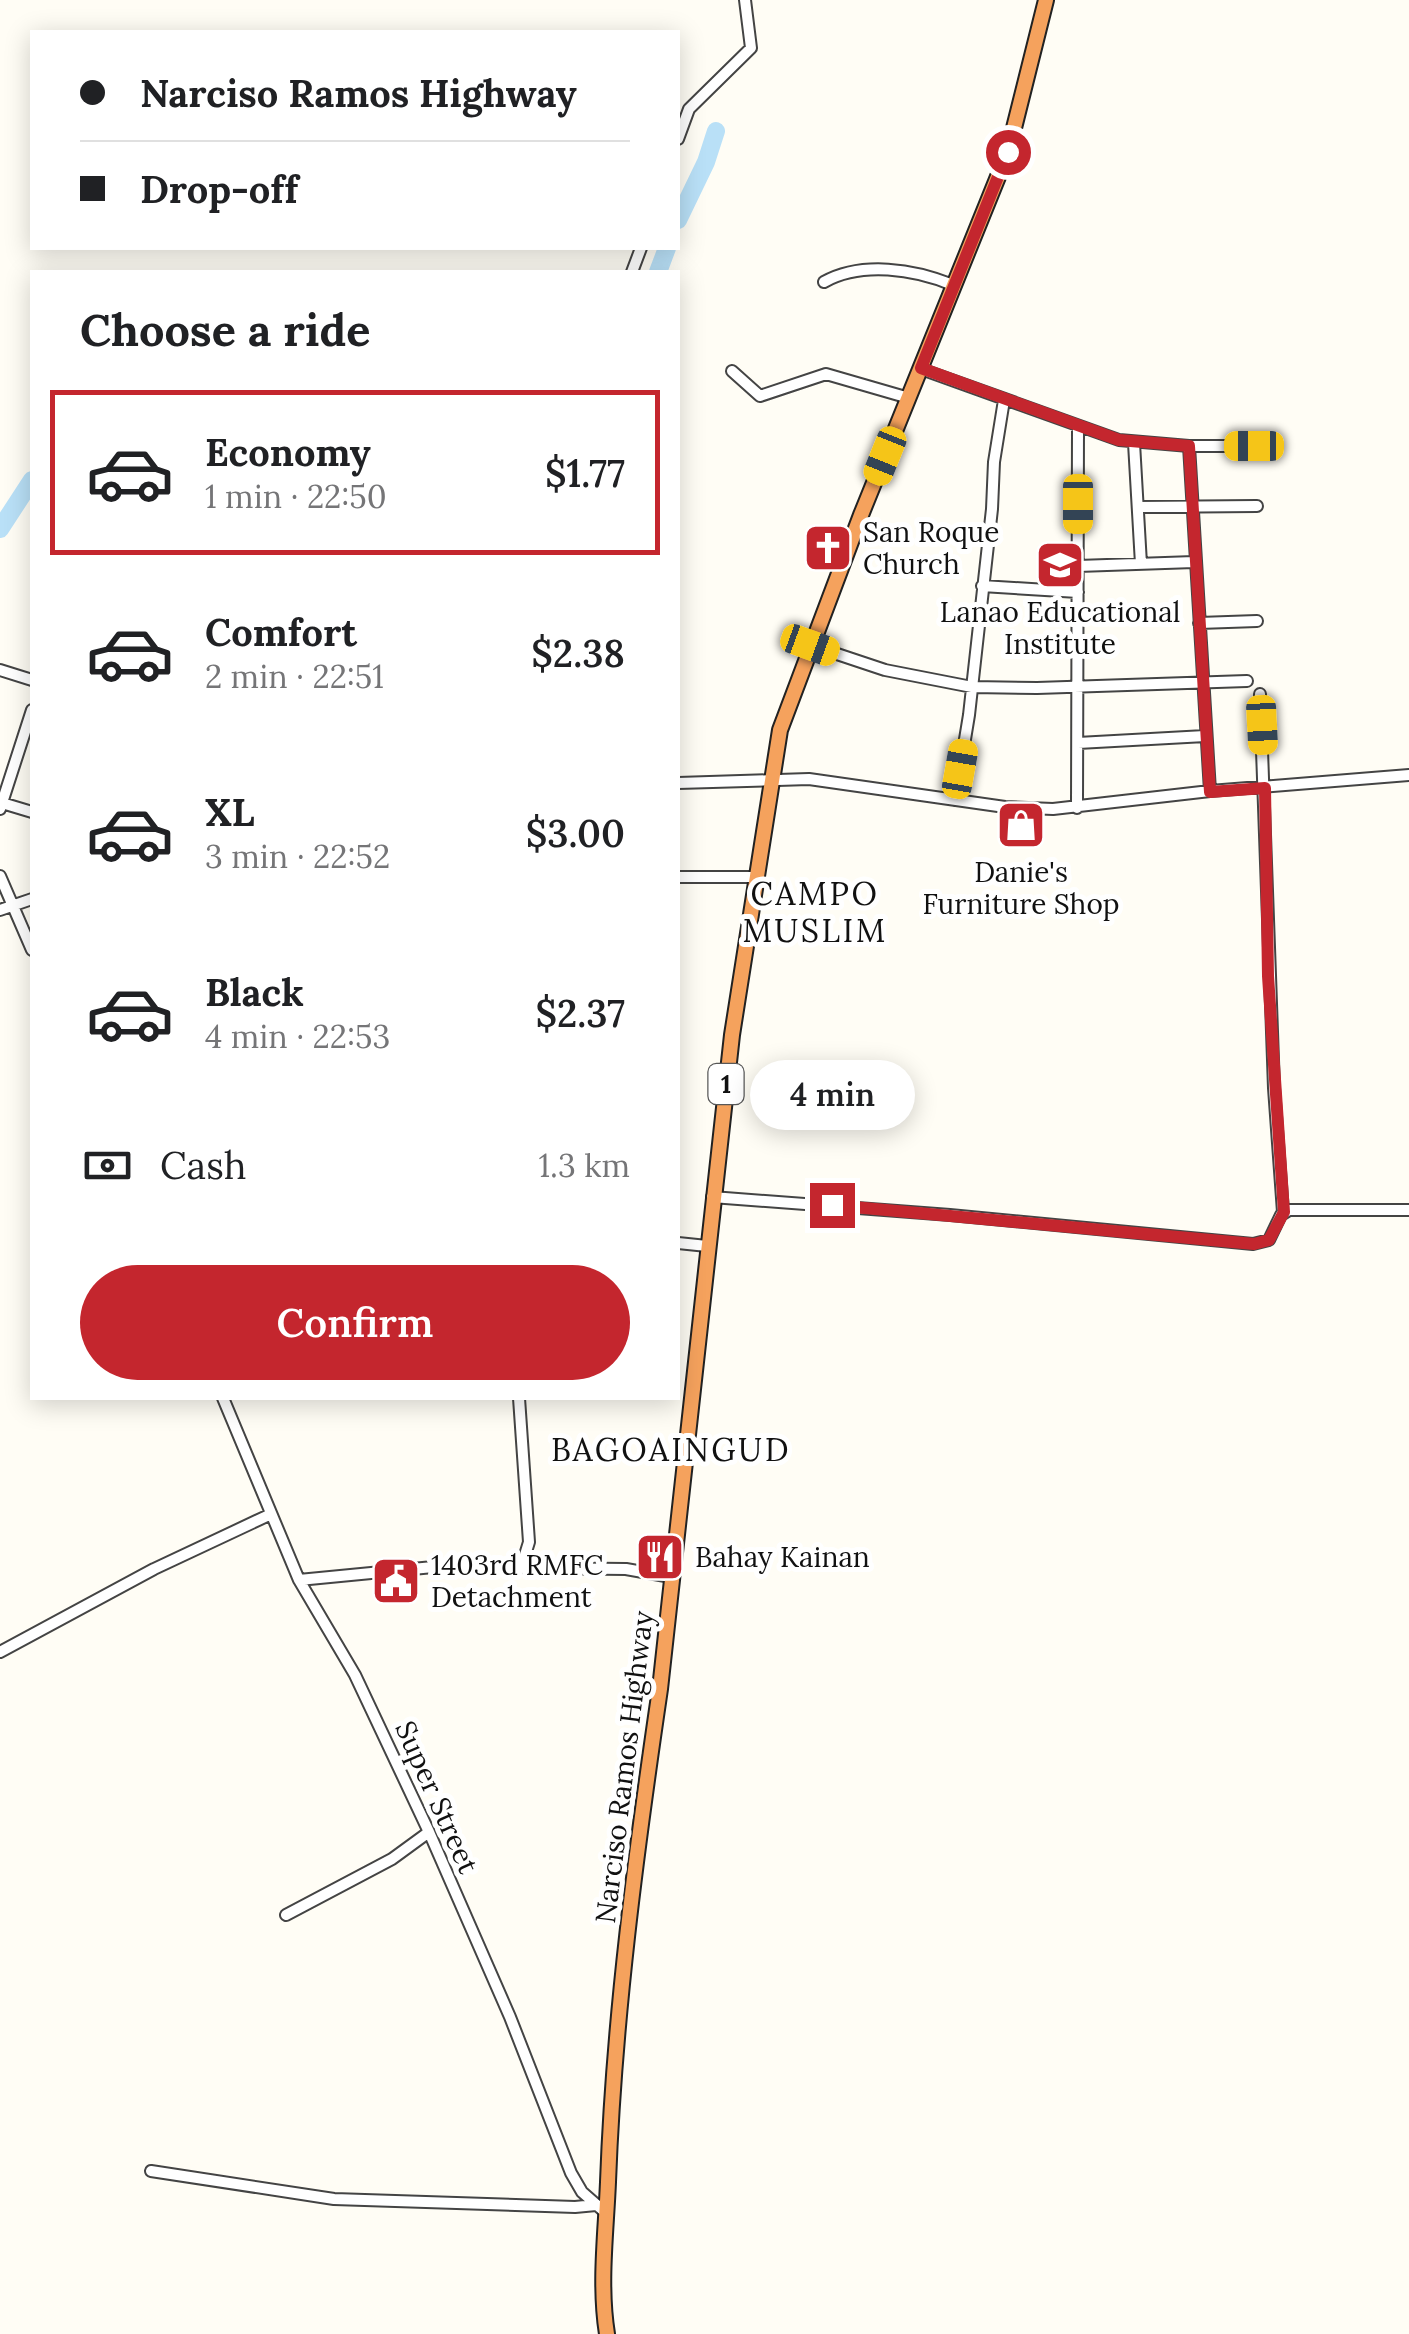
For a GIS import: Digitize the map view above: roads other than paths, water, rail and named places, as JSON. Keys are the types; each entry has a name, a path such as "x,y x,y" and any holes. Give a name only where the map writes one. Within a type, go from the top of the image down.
{"highway":[{"name":"Narciso Ramos Highway","path":"606,2334 601,2209 621,2001 644,1790 660,1689 732,1034 780,730 810,645 1008,152 1046,0"}],"street":[{"path":"680,134 689,109 698,98 715,87 752,48 745,0"},
{"path":"824,282 847,271 864,269 929,276 954,286"},
{"path":"921,368 1078,427 1134,443 1254,446"},
{"path":"732,372 760,396 826,374 909,398"},
{"path":"955,800 972,687 1004,400"},
{"path":"1077,808 1078,427"},
{"path":"1134,443 1141,564"},
{"path":"1189,446 1210,792"},
{"path":"1138,507 1257,506"},
{"path":"1078,566 1194,562"},
{"path":"982,586 1078,592"},
{"path":"1198,623 1257,621"},
{"path":"810,645 885,670 972,687 1247,681"},
{"path":"0,670 30,679"},
{"path":"712,1197 932,1213 1254,1244 1269,1240 1284,1212 1268,976 1260,694"},
{"path":"29,730 5,774 1,806 30,812"},
{"path":"1078,744 1205,736"},
{"path":"680,783 809,779 1018,808 1077,808 1409,775"},
{"path":"0,876 30,945"},
{"path":"680,878 758,877"},
{"path":"0,910 30,900"},
{"path":"1284,1212 1409,1210"},
{"path":"680,1243 707,1246"},
{"name":"Super Street","path":"224,1400 299,1580 356,1675 430,1832 510,2017 571,2173 582,2192 601,2209"},
{"path":"518,1400 529,1542 521,1568"},
{"path":"0,1652 154,1569 270,1515"},
{"path":"299,1580 417,1567 626,1569 671,1578"},
{"path":"286,1916 392,1859 430,1832"},
{"path":"151,2171 334,2200 601,2209"}],"waterway":[{"path":"680,216 716,131"},
{"path":"659,270 666,250"},
{"path":"0,529 30,483"}],"place":[{"name":"San Roque Church","path":"828,548"},
{"name":"Lanao Educational Institute","path":"1060,565"},
{"name":"Danie's Furniture Shop","path":"1021,825"},
{"name":"Bahay Kainan","path":"660,1557"},
{"name":"1403rd RMFC Detachment","path":"396,1581"}],"district":[{"name":"CAMPO MUSLIM","path":"815,912"},
{"name":"BAGOAINGUD","path":"671,1450"}]}
